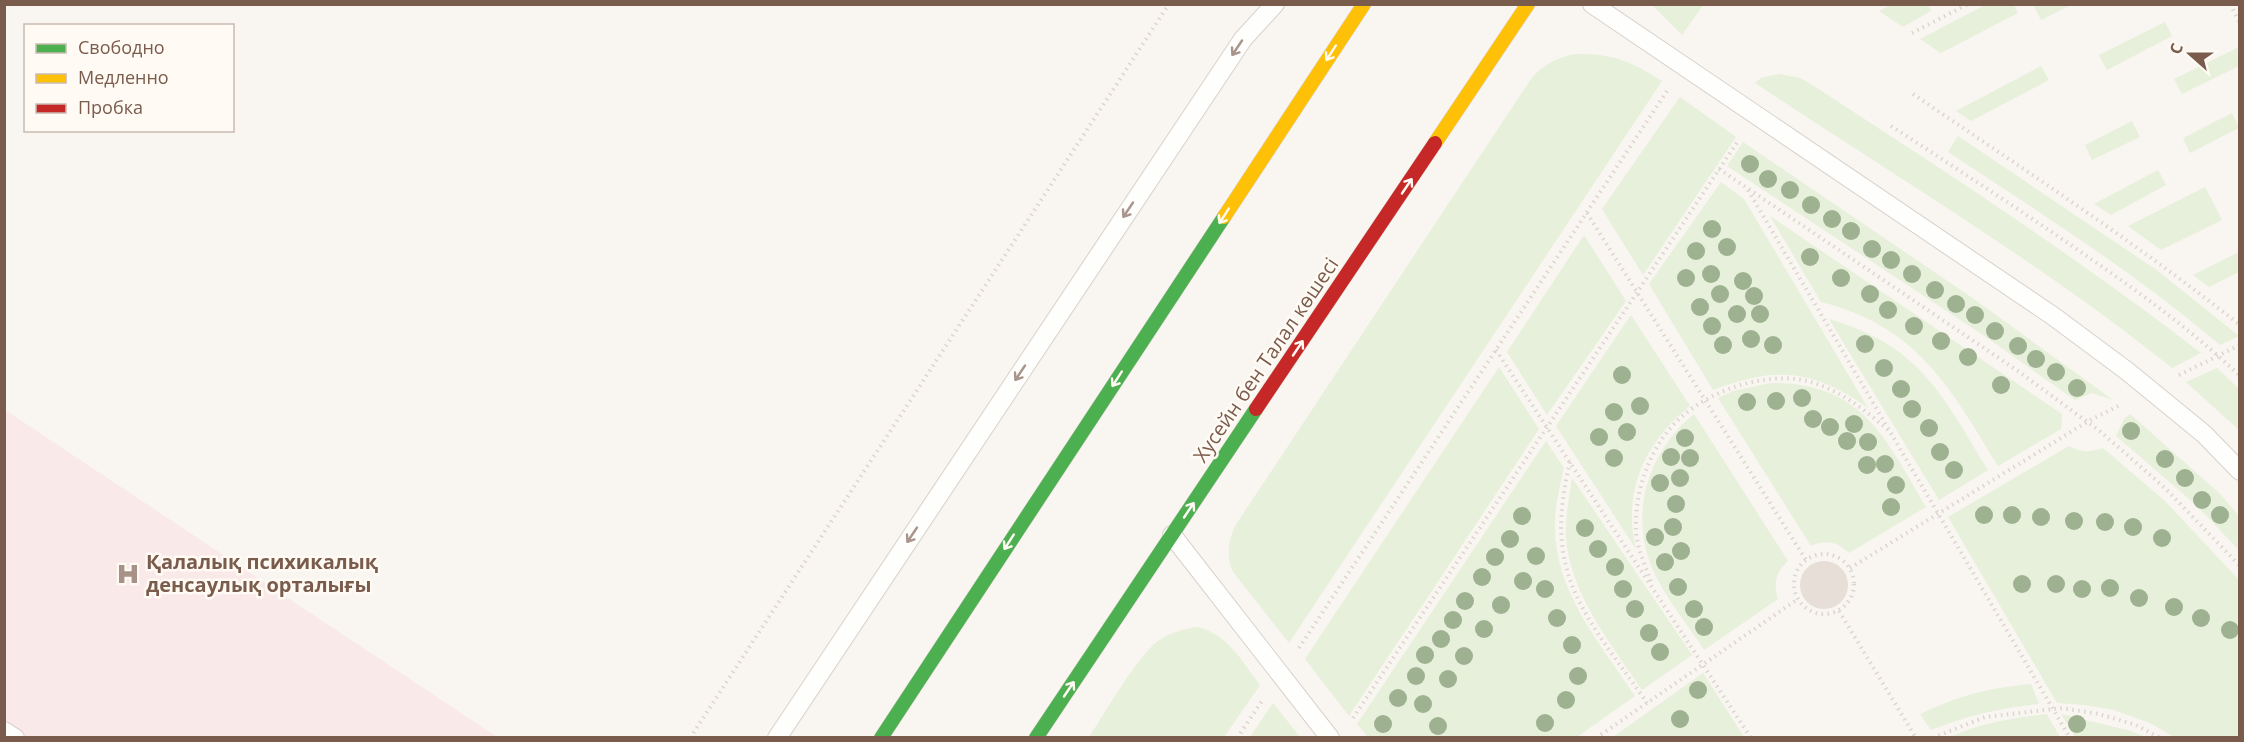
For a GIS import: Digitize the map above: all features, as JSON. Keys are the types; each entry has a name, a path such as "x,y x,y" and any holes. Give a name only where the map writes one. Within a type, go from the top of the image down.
{"street":[{"path":"881,738 1364,4"},
{"name":"Хусейн бен Талал көшесі","path":"1036,738 1528,4"}],"lane":[{"path":"777,738 1243,39 1275,4"},
{"path":"1592,4 2053,316 2127,371 2204,434 2240,471"},
{"path":"1172,535 1330,738"},
{"path":"4,731 15,738"}],"path":[{"path":"690,738 1169,4"},
{"path":"1912,33 1968,4"},
{"path":"2230,4 2240,23"},
{"path":"1297,651 1669,89"},
{"path":"1912,94 2097,219 2182,279 2240,325"},
{"path":"1346,728 1755,115"},
{"path":"1891,126 2069,243 2149,300 2219,356 2240,376"},
{"path":"1719,169 2009,364 2087,422 2166,489 2240,566"},
{"path":"1747,188 2070,738"},
{"path":"1587,213 1806,560"},
{"path":"2179,375 2240,345"},
{"path":"1496,350 1751,738"},
{"path":"1654,590 1640,554 1635,527 1638,500 1655,450 1668,430 1705,400 1729,388 1758,381 1784,379 1809,382 1831,389 1850,399 1891,433"},
{"path":"1850,568 2087,422 2120,405"},
{"path":"1570,462 1561,502 1561,530 1563,556 1572,586 1589,618 1647,703"},
{"path":"1825,554 1843,561 1850,568 1855,587 1847,605 1839,611 1820,615 1810,611 1798,599 1794,587 1795,576 1799,567 1806,560 1815,555 1825,554"},
{"path":"1596,738 1798,599"},
{"path":"1839,611 1916,738"},
{"path":"1238,738 1266,694"},
{"path":"1933,738 1985,717 2062,708 2099,714 2136,725 2160,738"}],"shaded area":[{"name":"Қалалық психикалық денсаулық орталығы","path":"5,410 497,737 5,737"}],"green space":[{"path":"1893,4 1928,5 1931,11 1903,27 1879,11"},
{"path":"1987,4 2014,5 2018,13 1941,53 1920,39"},
{"path":"1652,5 1703,5 1682,35"},
{"path":"2071,5 2041,20 2034,6"},
{"path":"2165,22 2172,36 2107,70 2099,55"},
{"path":"2239,47 2239,66 2182,94 2174,79"},
{"path":"1576,54 1601,55 1622,60 1662,81 1289,643 1233,572 1229,560 1229,549 1235,526 1533,76 1553,61"},
{"path":"2041,66 2049,80 1971,121 1956,111"},
{"path":"1779,74 1800,78 1913,150 2059,249 2201,353 2172,368 2122,329 2019,256 1755,83 1761,78"},
{"path":"1680,97 1736,137 1643,275 1602,209"},
{"path":"2232,113 2239,128 2190,153 2183,138"},
{"path":"2132,121 2140,137 2092,160 2085,145"},
{"path":"1958,136 2158,271 2239,336 2220,345 2121,268 1948,152"},
{"path":"1743,142 1974,299 2113,400 2092,393 2075,400 1980,333 1727,166"},
{"path":"2158,170 2166,185 2111,215 2094,204"},
{"path":"1721,182 1744,199 1868,408 1829,385 1793,375 1756,377 1713,390 1649,284"},
{"path":"2205,187 2222,220 2161,250 2128,226"},
{"path":"1770,216 2062,414 2061,429 1998,466 1964,410 1928,363 1907,344 1882,327 1854,313 1821,302"},
{"path":"1584,235 1626,301 1547,415 1507,352"},
{"path":"2239,252 2239,272 2209,287 2193,275"},
{"path":"1631,315 1690,406 1661,435 1641,469 1632,508 1632,528 1636,549 1556,426"},
{"path":"1829,319 1860,330 1886,343 1907,358 1925,376 1957,418 1988,470 1939,500"},
{"path":"1499,367 1539,429 1349,716 1305,659"},
{"path":"2217,368 2239,389 2239,430 2186,382"},
{"path":"1771,383 1802,385 1828,393 1850,404 1868,419 1883,437 1926,507 1849,553 1841,546 1832,543 1811,546 1718,398 1733,391"},
{"path":"1694,414 1788,561 1777,578 1778,599 1704,650 1660,584 1650,561 1644,538 1642,515 1645,493 1662,450"},
{"path":"2130,414 2220,494 2239,516 2239,550 2195,504 2116,436 2124,419"},
{"path":"1546,441 1564,468 1555,520 1557,551 1563,574 1582,617 1635,696 1577,737 1368,737 1357,724"},
{"path":"2069,446 2086,451 2103,448 2165,501 2239,580 2239,737 2174,737 2150,723 2114,710 2057,703 1948,517"},
{"path":"1572,478 1692,655 1642,690 1594,618 1569,559 1566,538"},
{"path":"1198,627 1218,636 1234,650 1260,685 1224,737 1089,737 1131,672 1149,649 1168,635"},
{"path":"1703,673 1744,737 1613,737"},
{"path":"2031,684 2039,704 1984,713 1931,730 1920,714 1947,702 1974,694"},
{"path":"1273,703 1300,737 1250,737"},
{"path":"2047,714 2060,737 1950,737 1997,722"},
{"path":"2061,714 2131,731 2145,737 2075,737"}],"building":[{"path":"1819,561 1829,561 1841,568 1848,580 1848,590 1841,602 1829,609 1819,609 1804,598 1800,590 1800,580 1811,565"}],"traffic: fast":[{"path":"881,738 1224,217"},
{"path":"1036,738 1256,409"}],"traffic: slow":[{"path":"1224,217 1364,4"},
{"path":"1435,143 1528,4"}],"traffic: jam":[{"path":"1256,409 1435,143"}],"place":[{"name":"Қалалық психикалық денсаулық орталығы","path":"128,574"}]}
